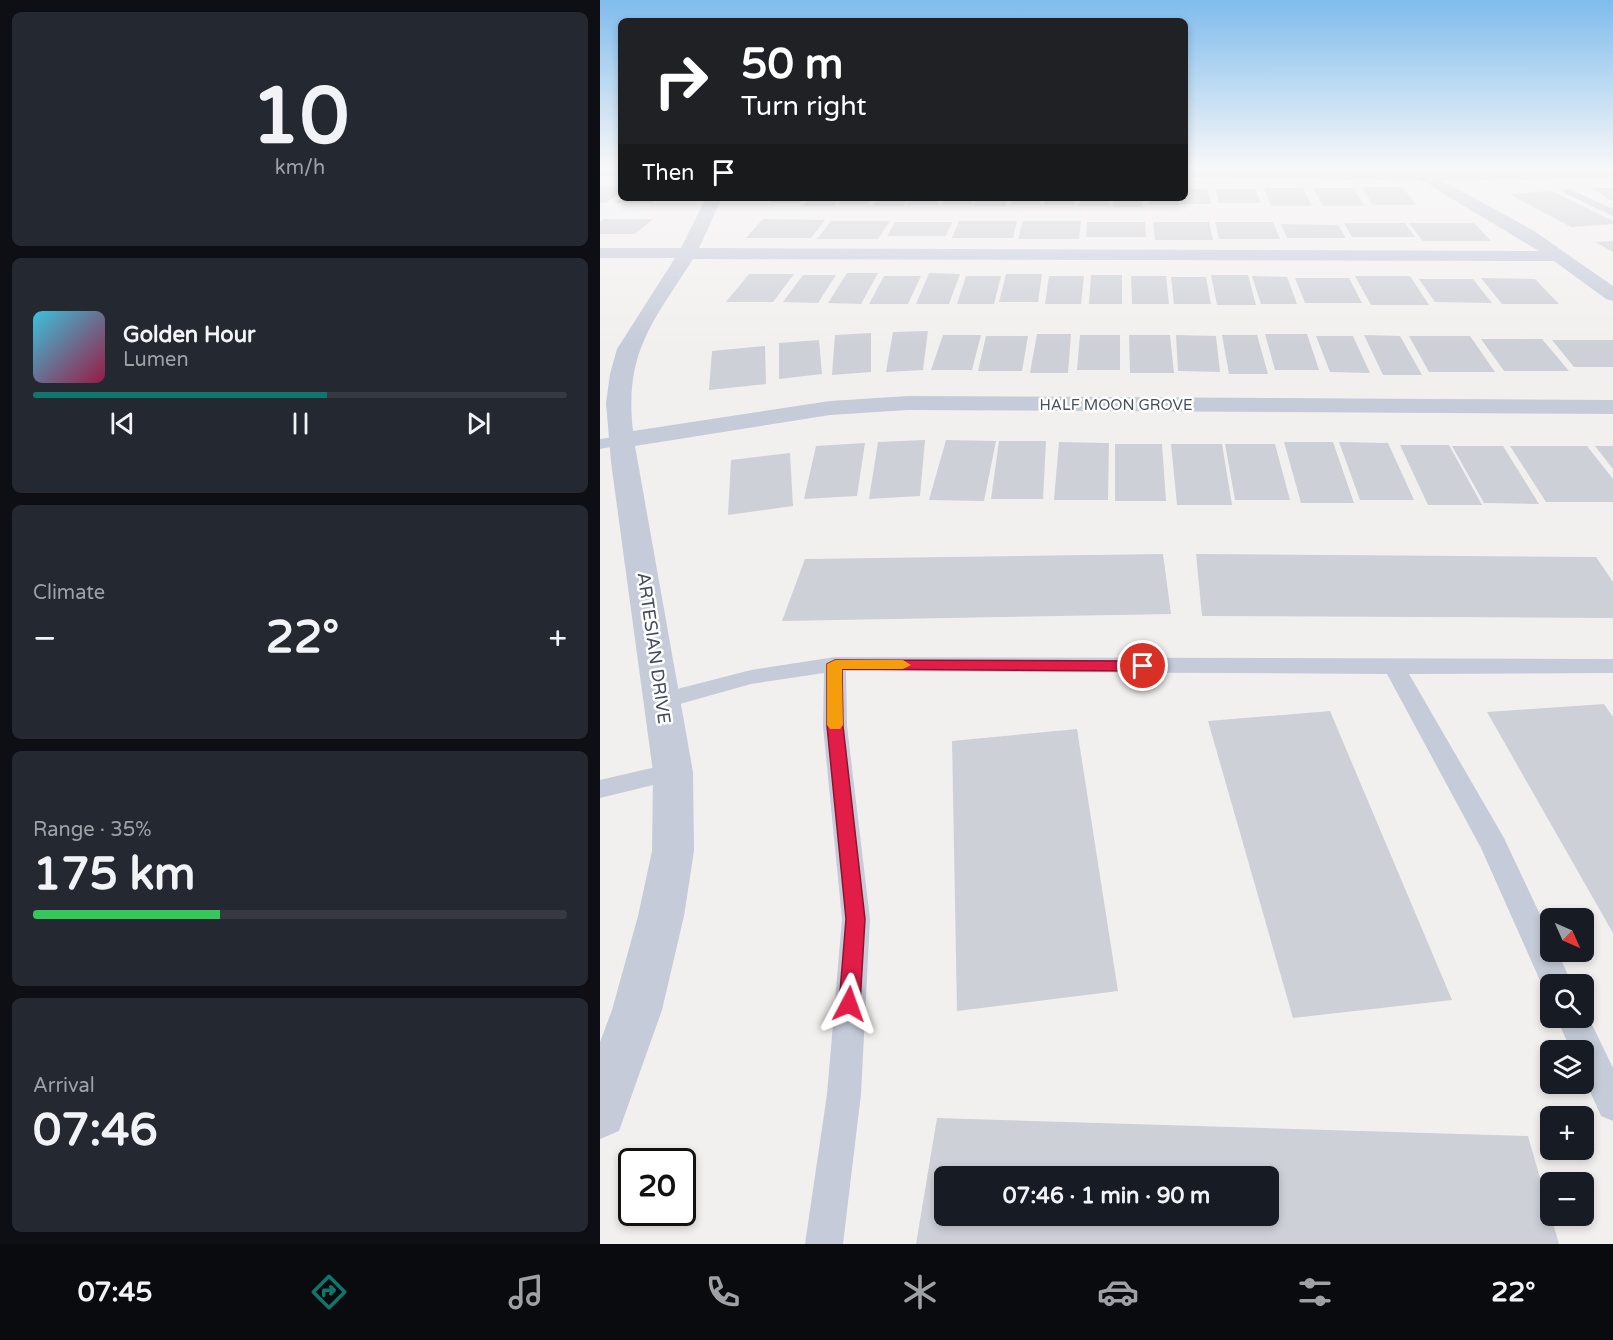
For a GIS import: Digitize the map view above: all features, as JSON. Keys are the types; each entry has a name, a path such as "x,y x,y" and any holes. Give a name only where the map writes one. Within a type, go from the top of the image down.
{"street":[{"name":"ARTESIAN DRIVE","path":"600,1112 637,1010 661,916 673,851 673,772 662,700 611,442 621,374 628,349 687,254 700,228"},
{"path":"1513,228 1613,295"},
{"path":"600,253 1557,256"},
{"name":"HALF MOON GROVE","path":"611,442 830,408 908,404 1613,407"}],"lane":[{"path":"824,1244 844,1094 856,919 835,726 835,664"},
{"path":"662,700 751,677 835,664 1613,666"},
{"path":"1394,667 1494,846 1552,974"},
{"path":"600,789 673,772"},
{"path":"1577,1028 1613,1104"}],"building":[{"path":"600,228 642,228 635,234 600,234"},
{"path":"755,228 819,228 811,238 746,238"},
{"path":"826,228 885,228 878,239 817,239"},
{"path":"892,228 949,228 946,236 887,236"},
{"path":"956,228 1015,228 1013,238 952,238"},
{"path":"1021,228 1080,228 1079,239 1018,239"},
{"path":"1087,228 1145,228 1146,237 1086,237"},
{"path":"1154,228 1210,228 1213,240 1155,240"},
{"path":"1216,228 1275,228 1280,239 1219,239"},
{"path":"1283,228 1340,228 1346,238 1287,238"},
{"path":"1347,228 1409,228 1415,237 1352,237"},
{"path":"1413,228 1479,228 1491,241 1423,241"},
{"path":"1613,241 1613,252 1595,242"},
{"path":"847,273 878,273 861,304 828,303"},
{"path":"929,273 960,274 949,304 916,304"},
{"path":"749,274 794,274 773,302 726,302"},
{"path":"1006,274 1042,274 1038,302 999,302"},
{"path":"803,275 836,275 818,303 783,302"},
{"path":"1091,275 1122,275 1122,304 1089,304"},
{"path":"1211,275 1248,275 1256,305 1217,305"},
{"path":"884,276 921,276 908,304 869,304"},
{"path":"966,276 1001,276 994,304 957,304"},
{"path":"1049,276 1084,276 1081,304 1045,304"},
{"path":"1131,276 1166,276 1169,304 1132,304"},
{"path":"1252,276 1287,277 1297,304 1261,304"},
{"path":"1355,276 1410,276 1429,305 1371,305"},
{"path":"1171,277 1206,277 1211,304 1174,304"},
{"path":"1295,278 1349,278 1362,303 1305,303"},
{"path":"1481,278 1535,279 1559,304 1502,304"},
{"path":"1419,279 1473,279 1492,303 1435,302"},
{"path":"928,331 923,370 886,372 893,332"},
{"path":"871,333 871,372 832,375 835,335"},
{"path":"1037,334 1071,334 1068,373 1030,373"},
{"path":"1265,334 1307,334 1319,370 1275,370"},
{"path":"943,335 981,335 972,370 931,370"},
{"path":"1080,335 1120,335 1120,370 1077,370"},
{"path":"1129,335 1170,335 1174,373 1130,373"},
{"path":"1176,335 1216,336 1220,372 1178,371"},
{"path":"1222,335 1257,335 1268,374 1229,374"},
{"path":"1364,335 1400,336 1422,375 1383,375"},
{"path":"986,336 1028,336 1022,371 978,371"},
{"path":"1316,336 1353,336 1370,373 1330,372"},
{"path":"1409,336 1470,336 1495,372 1429,372"},
{"path":"1481,339 1542,339 1569,371 1504,371"},
{"path":"819,340 822,374 779,379 779,343"},
{"path":"1552,340 1613,340 1613,367 1574,367"},
{"path":"765,346 766,384 709,390 712,351"},
{"path":"925,440 920,496 869,499 878,442"},
{"path":"946,440 996,441 984,501 929,500"},
{"path":"999,441 1046,441 1043,499 991,499"},
{"path":"1059,442 1109,443 1108,500 1054,500"},
{"path":"1284,442 1333,442 1354,503 1301,503"},
{"path":"1339,442 1388,443 1414,500 1360,500"},
{"path":"865,443 857,496 804,499 816,446"},
{"path":"1115,444 1162,444 1166,501 1115,501"},
{"path":"1171,444 1222,444 1232,505 1177,505"},
{"path":"1225,444 1275,444 1290,500 1235,500"},
{"path":"1400,445 1449,445 1482,505 1428,505"},
{"path":"1452,446 1503,446 1539,504 1484,503"},
{"path":"1510,446 1587,446 1613,479 1613,502 1546,502"},
{"path":"1595,446 1613,446 1613,469"},
{"path":"790,453 793,506 728,515 731,460"},
{"path":"1163,554 1171,614 782,621 805,559"},
{"path":"1196,554 1596,557 1613,582 1613,618 1202,616"},
{"path":"1604,704 1613,717 1613,933 1487,712"},
{"path":"1330,711 1452,1000 1293,1018 1208,721"},
{"path":"1077,729 1118,991 957,1011 952,741"},
{"path":"937,1118 1528,1136 1540,1178 1540,1226 1554,1226 1559,1244 916,1244"}],"slow traffic":[{"path":"835,725 835,664 903,665"}],"route":[{"path":"849,1004 856,919 835,726 835,664 1143,666"}]}
